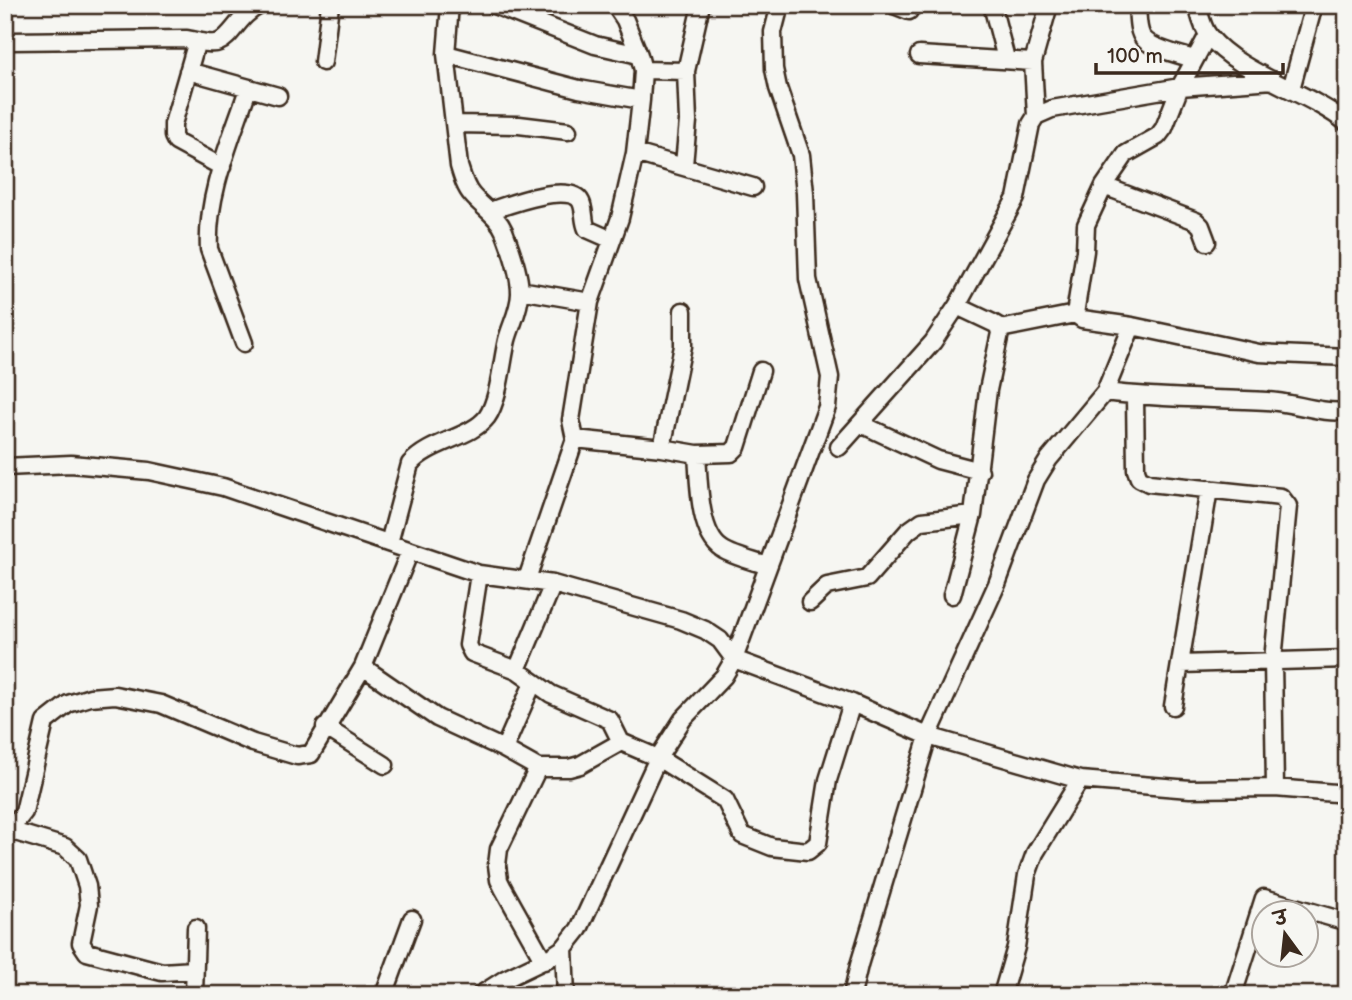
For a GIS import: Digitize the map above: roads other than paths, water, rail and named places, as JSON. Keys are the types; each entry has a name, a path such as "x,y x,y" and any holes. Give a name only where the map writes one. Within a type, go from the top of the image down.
{"street":[{"path":"10,41 176,39 219,43 243,15 260,5"},
{"path":"323,62 330,5"},
{"path":"389,543 410,464 418,454 486,419 492,407 519,303 520,290 503,231 490,211 471,194 459,166 446,54 450,5"},
{"path":"494,5 641,62 686,71"},
{"path":"527,579 575,439 571,420 590,302 620,219 635,153 641,100 641,62 625,20 615,5"},
{"path":"684,165 688,121 686,71 701,5"},
{"path":"480,995 564,948 579,929 658,758 683,719 724,676 734,659 827,407 830,377 808,279 801,155 774,69 773,32 780,5"},
{"path":"992,5 1006,59"},
{"path":"1036,116 1032,62 1049,5"},
{"path":"1137,5 1140,31 1144,39 1153,45 1193,59"},
{"path":"1197,5 1208,35 1228,54 1340,113 1347,122"},
{"path":"1291,89 1314,5"},
{"path":"1075,314 1085,251 1086,225 1104,186 1126,154 1158,136 1164,128 1193,59 1208,35"},
{"path":"197,41 173,124 173,136 176,142 222,167"},
{"path":"446,54 579,89 641,100"},
{"path":"919,55 1032,62"},
{"path":"188,71 278,96"},
{"path":"839,447 933,342 957,306 1016,198 1026,143 1036,116 1052,109 1180,87 1273,80"},
{"path":"244,343 209,249 209,219 222,167 248,89"},
{"path":"454,124 519,125 568,131"},
{"path":"635,153 753,187"},
{"path":"1104,186 1196,222 1201,226 1207,242"},
{"path":"490,211 525,200 562,193 571,194 580,201 587,229 612,240"},
{"path":"520,290 590,302"},
{"path":"957,306 1000,329"},
{"path":"662,448 683,346 683,311"},
{"path":"1000,329 1075,314 1082,319 1132,326 1259,353 1347,357"},
{"path":"852,995 928,736 998,584 1042,469 1105,392 1132,326"},
{"path":"952,595 973,515 988,390 1000,329"},
{"path":"575,439 697,454 732,453 737,447 761,371"},
{"path":"1105,392 1135,396 1269,401 1321,411 1347,411"},
{"path":"1135,396 1136,470 1139,478 1149,483 1282,497 1288,506 1273,660 1275,789"},
{"path":"861,424 938,460 980,471"},
{"path":"697,454 702,509 715,542 722,549 768,566"},
{"path":"5,467 71,464 149,471 223,487 479,574 553,584 681,620 720,640 734,659 852,703 928,736 1080,780 1190,789 1275,789 1347,794"},
{"path":"1173,706 1209,489"},
{"path":"810,602 827,586 867,578 908,531 922,522 973,515"},
{"path":"194,970 162,972 87,952 81,943 89,894 78,859 65,847 8,833 24,812 45,722 68,704 102,695 161,704 253,743 297,756 310,754 363,667 410,551"},
{"path":"479,574 469,650 472,653 517,670 551,694 610,720 621,742 658,758 725,800 742,835 772,847 808,850 818,844 828,780 852,703"},
{"path":"517,670 553,584"},
{"path":"1181,664 1347,659"},
{"path":"363,667 437,718 538,768 569,768 580,765 621,742"},
{"path":"504,749 533,683"},
{"path":"325,727 385,765"},
{"path":"538,768 499,849 497,865 499,880 544,961"},
{"path":"1002,995 1016,947 1027,875 1035,853 1080,780"},
{"path":"1233,995 1264,898 1347,922"},
{"path":"384,995 412,919"},
{"path":"194,995 196,928"},
{"path":"564,948 566,995"}]}
